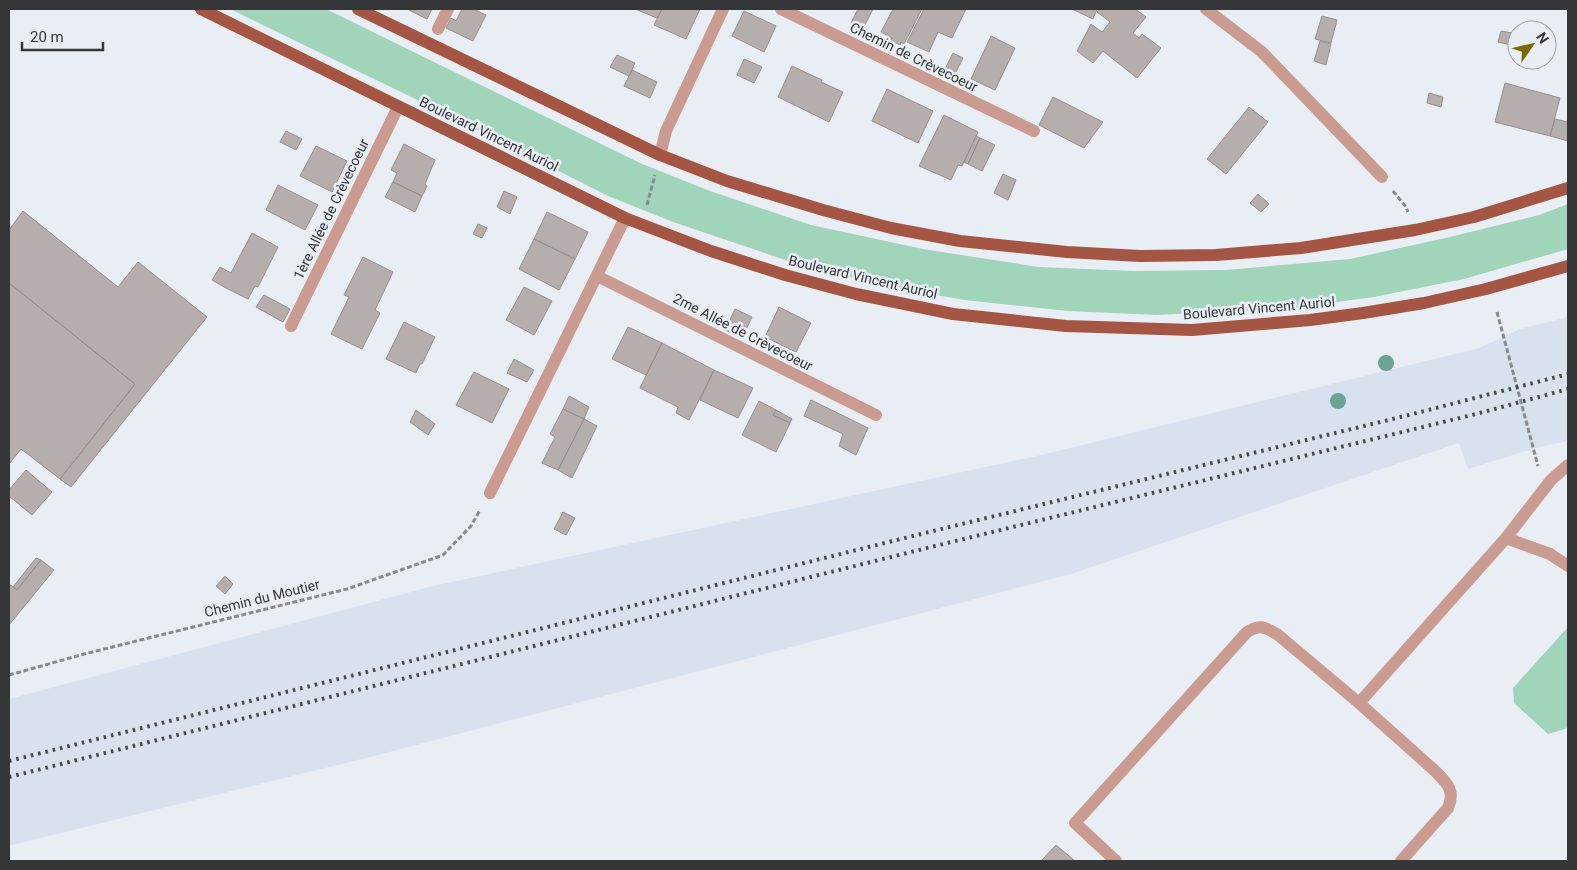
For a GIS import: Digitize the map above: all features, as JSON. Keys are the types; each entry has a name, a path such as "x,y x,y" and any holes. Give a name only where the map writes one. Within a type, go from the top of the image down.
{"main road":[{"name":"Boulevard Vincent Auriol","path":"201,9 625,218 711,251 785,275 856,294 953,314 1066,326 1192,330 1310,320 1424,303 1486,289 1568,266"},
{"path":"358,9 660,155 736,183 823,210 891,228 960,241 1047,250 1140,256 1216,255 1301,248 1415,230 1474,217 1568,188"}],"street":[{"path":"438,29 448,9"},
{"path":"660,155 666,131 723,9"},
{"name":"Chemin de Crèvecoeur","path":"781,9 1034,132"},
{"path":"1206,9 1262,52 1382,177"},
{"name":"1ère Allée de Crèvecoeur","path":"291,326 398,106"},
{"path":"490,493 625,218"},
{"name":"2me Allée de Crèvecoeur","path":"597,276 876,415"},
{"path":"1359,703 1506,538 1551,480 1568,465"},
{"path":"1506,538 1550,554 1568,566"},
{"path":"1116,861 1075,823 1247,632 1256,627 1265,628 1277,634 1359,703 1434,770 1450,790 1452,800 1448,808 1402,861"}],"path":[{"path":"643,225 660,155"},
{"path":"1382,177 1406,207 1415,230"},
{"path":"1497,312 1536,462 1541,471 1551,480"},
{"name":"Chemin du Moutier","path":"9,675 88,653 347,589 443,555 471,526 490,493"}],"shaded area":[{"path":"1568,317 1568,441 1536,448 1468,469 1459,443 1071,574 378,755 9,846 9,699 433,586 1041,455 1479,348 1520,329"}],"green space":[{"path":"230,9 326,9 640,163 710,191 811,225 923,249 1038,267 1134,271 1226,270 1350,259 1539,215 1568,204 1568,249 1464,279 1374,297 1291,308 1157,315 1068,311 964,300 882,285 797,264 673,222 608,196 440,111"},
{"path":"1568,627 1568,726 1565,729 1548,734 1514,703 1513,688"}],"building":[{"path":"410,9 432,9 427,19"},
{"path":"462,9 473,9 486,15 473,41 446,28 451,18 456,21"},
{"path":"635,9 662,9 657,18"},
{"path":"662,9 700,9 686,39 654,25"},
{"path":"858,9 873,9 863,29 851,23"},
{"path":"893,9 922,9 904,44 901,42 900,45 890,40 892,38 881,32"},
{"path":"924,9 966,9 952,38 938,32 929,52 907,42"},
{"path":"1072,9 1097,9 1093,19"},
{"path":"1099,9 1135,9 1146,17 1133,33 1139,38 1142,34 1161,48 1137,78 1103,51 1093,63 1077,51 1091,24 1102,32 1110,22 1097,12"},
{"path":"744,11 776,26 764,52 732,36"},
{"path":"1322,16 1337,20 1331,43 1315,39"},
{"path":"1501,31 1507,32 1507,44 1498,42"},
{"path":"991,36 1015,48 995,90 971,79"},
{"path":"1320,41 1331,44 1326,65 1314,61"},
{"path":"953,53 963,58 955,74 945,69"},
{"path":"617,55 635,63 629,76 610,67"},
{"path":"744,59 762,67 754,83 737,75"},
{"path":"792,66 843,92 829,122 778,97"},
{"path":"632,70 657,82 650,98 624,86"},
{"path":"1505,83 1560,98 1550,136 1495,122"},
{"path":"887,89 933,111 918,143 872,121"},
{"path":"1429,93 1443,97 1441,107 1427,103"},
{"path":"1053,97 1103,122 1084,148 1039,125"},
{"path":"1249,107 1268,122 1226,174 1207,159"},
{"path":"944,115 978,132 962,166 958,165 951,180 919,166"},
{"path":"1555,119 1568,122 1568,141 1550,136"},
{"path":"286,131 302,139 296,150 280,142"},
{"path":"976,136 980,138 968,164 964,162"},
{"path":"980,138 995,145 982,171 968,164"},
{"path":"404,144 435,160 422,196 393,182 397,173 391,170"},
{"path":"316,146 347,161 332,192 300,176"},
{"path":"1003,174 1016,180 1008,200 994,193"},
{"path":"393,182 422,196 415,212 385,197"},
{"path":"278,185 318,205 305,230 266,210"},
{"path":"504,191 517,197 510,214 497,207"},
{"path":"1258,194 1269,204 1261,212 1250,203"},
{"path":"23,211 118,287 138,262 207,317 71,487 60,479 135,384 9,283 9,230"},
{"path":"547,212 588,232 575,259 534,239"},
{"path":"478,224 487,228 482,238 473,234"},
{"path":"252,233 278,247 258,287 255,286 248,299 212,280 220,267 231,273"},
{"path":"534,239 575,259 559,290 519,269"},
{"path":"363,257 393,272 375,310 380,313 362,349 331,334 349,297 344,295"},
{"path":"9,283 135,384 60,479 21,449 9,464"},
{"path":"524,287 552,301 534,335 506,320"},
{"path":"264,295 290,309 283,322 256,307"},
{"path":"779,307 811,323 796,352 765,337"},
{"path":"735,309 752,317 742,338 725,330"},
{"path":"404,322 435,337 416,373 386,359"},
{"path":"628,327 662,343 646,375 612,359"},
{"path":"662,343 714,370 689,420 676,413 678,407 640,388"},
{"path":"514,359 534,370 527,382 507,373"},
{"path":"714,370 753,388 738,418 700,400"},
{"path":"474,372 509,389 492,423 456,405"},
{"path":"569,396 589,407 584,419 563,409"},
{"path":"811,400 868,428 856,455 839,446 843,434 804,416"},
{"path":"759,401 776,410 773,415 790,423 776,452 742,435"},
{"path":"563,409 584,419 558,470 542,463 555,437 550,434"},
{"path":"416,410 435,424 428,435 410,422"},
{"path":"776,410 792,419 790,423 773,415"},
{"path":"584,419 597,426 572,478 558,470"},
{"path":"26,470 52,492 32,515 9,496 9,490"},
{"path":"563,512 575,518 566,535 554,529"},
{"path":"36,558 41,560 17,590 13,587"},
{"path":"41,560 54,570 9,625 9,584 17,590"},
{"path":"225,576 233,584 225,594 216,586"},
{"path":"1056,845 1075,861 1041,861"}],"railway":[{"path":"9,761 1568,374"},
{"path":"9,777 935,546 1476,414 1568,389"}]}
